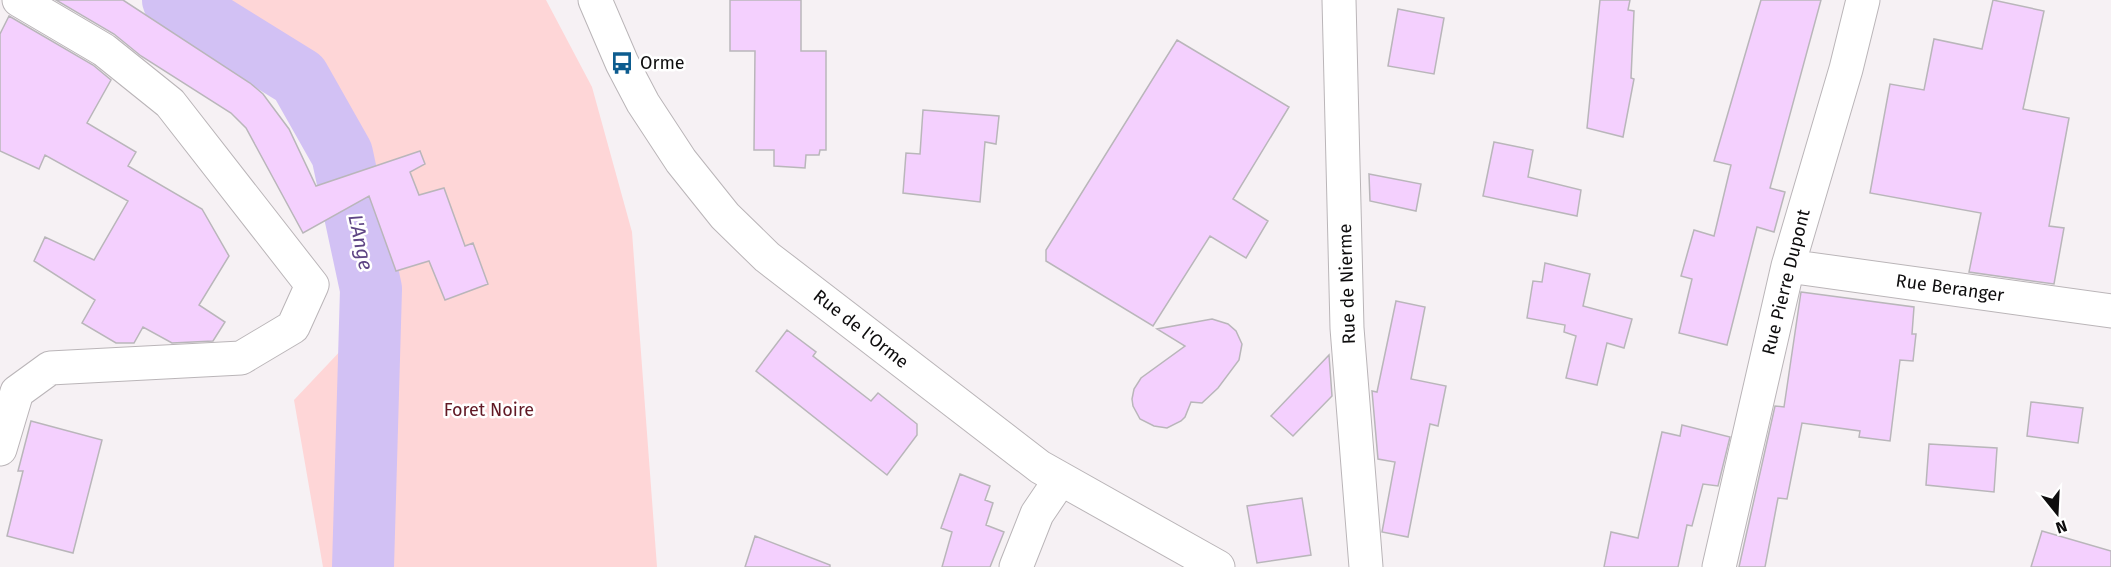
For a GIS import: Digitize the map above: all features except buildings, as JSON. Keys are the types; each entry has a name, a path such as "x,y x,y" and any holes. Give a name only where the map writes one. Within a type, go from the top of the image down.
{"street":[{"path":"0,449 17,392 50,368 241,358 293,327 312,285 170,103 104,50 19,0"},
{"name":"Rue de l'Orme","path":"595,0 621,63 643,103 681,161 725,216 767,257 1040,467 1218,567"},
{"name":"Rue de Nierme","path":"1339,0 1347,328 1366,567"},
{"name":"Rue Pierre Dupont","path":"1719,567 1788,266 1846,69 1863,0"},
{"name":"Rue Beranger","path":"1788,266 2111,311"},
{"path":"1016,567 1038,514 1060,480"}],"green space":[{"name":"Foret Noire","path":"149,0 546,0 592,87 632,232 657,567 323,567 294,400 346,345 338,186 271,84"}],"waterway":[{"name":"L'Ange","path":"173,0 299,78 342,154 371,289 363,567"}],"place":[{"name":"Orme","path":"622,63"}]}
